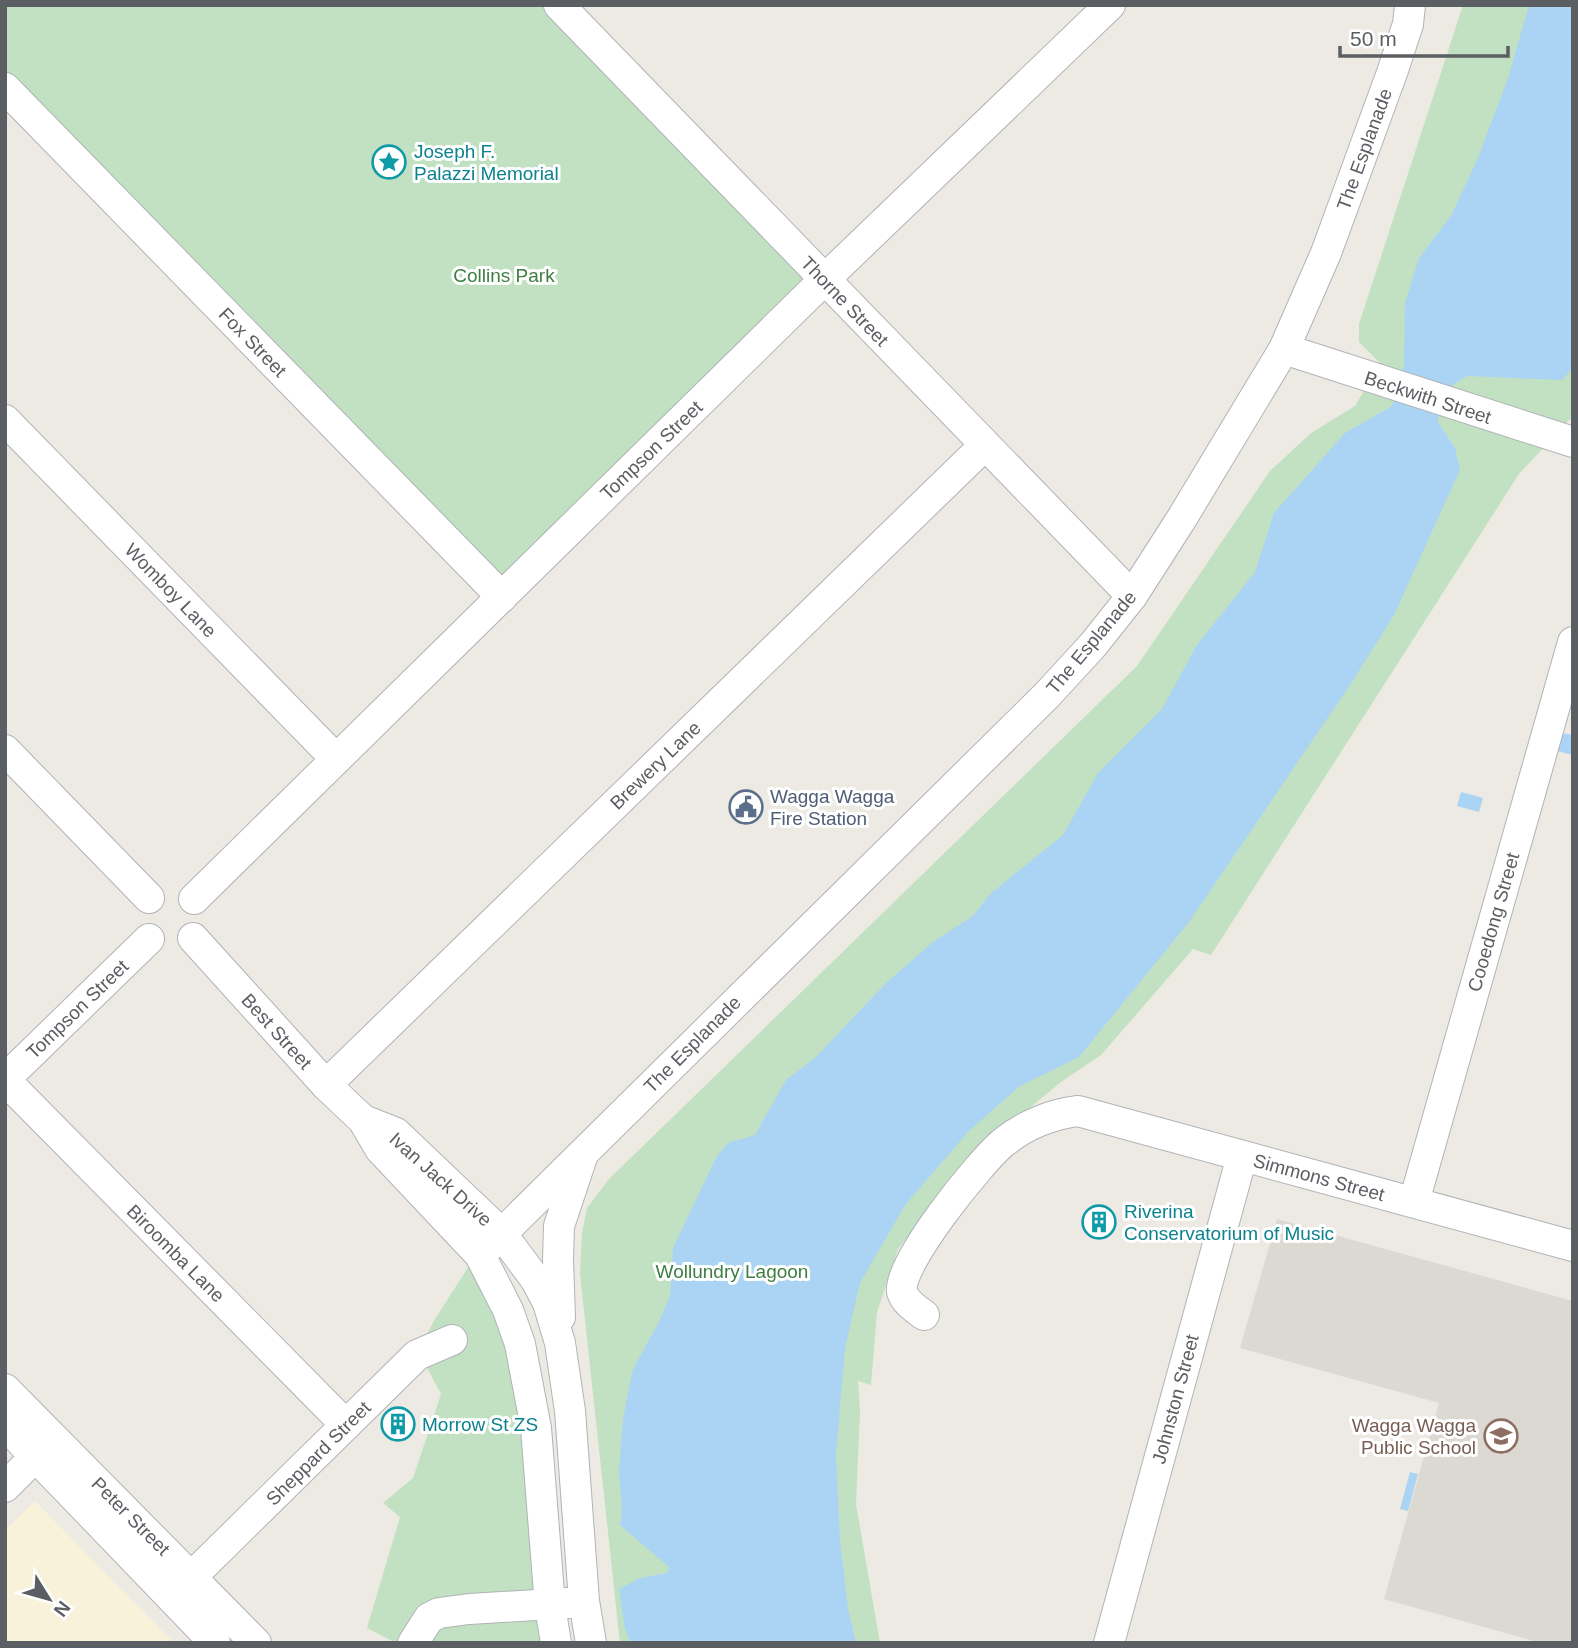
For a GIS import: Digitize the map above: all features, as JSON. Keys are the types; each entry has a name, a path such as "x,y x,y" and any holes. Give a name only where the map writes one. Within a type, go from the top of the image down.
{"street":[{"name":"Thorne Street","path":"559,5 1132,596"},
{"name":"Tompson Street","path":"194,899 825,279 1111,5"},
{"name":"The Esplanade","path":"480,1255 1047,695 1093,645 1132,596 1284,349 1326,253 1380,107 1408,24 1410,5"},
{"name":"Fox Street","path":"5,88 502,597"},
{"name":"Beckwith Street","path":"1284,349 1573,442"},
{"name":"Womboy Lane","path":"5,420 336,759"},
{"name":"Brewery Lane","path":"326,1084 985,444"},
{"name":"Cooedong Street","path":"1414,1202 1573,642"},
{"path":"5,750 149,898"},
{"path":"166,888 177,888 194,899 201,914 198,931 193,938 176,948 157,945 149,939 144,932 141,914 149,898 166,888"},
{"name":"Best Street","path":"193,938 363,1121"},
{"name":"Tompson Street","path":"5,1080 149,939"},
{"name":"Biroomba Lane","path":"5,1080 346,1425"},
{"name":"Simmons Street","path":"924,1315 907,1301 901,1282 921,1243 977,1170 1004,1142 1038,1121 1072,1112 1573,1246"},
{"name":"Ivan Jack Drive","path":"363,1121 396,1133 501,1233 537,1280 548,1303 560,1343 570,1410 584,1601 591,1643"},
{"name":"Ivan Jack Drive","path":"363,1121 380,1149 480,1255 508,1310 520,1343 536,1428 555,1643"},
{"name":"The Esplanade","path":"560,1343 559,1226 585,1150"},
{"name":"Johnston Street","path":"1109,1643 1242,1156"},
{"name":"Sheppard Street","path":"181,1587 417,1355 452,1340"},
{"name":"Peter Street","path":"5,1389 53,1461"},
{"name":"Peter Street","path":"7,1431 53,1461 181,1587 256,1643"},
{"path":"5,1487 53,1461"},
{"name":"Peter Street","path":"181,1587 215,1643"},
{"path":"413,1643 429,1618 439,1613 469,1609 550,1606 584,1601"}],"shaded area":[{"name":"Wagga Wagga Public School","path":"1277,1219 1573,1301 1573,1643 1541,1643 1384,1599 1439,1403 1240,1348"},
{"path":"35,1501 174,1643 5,1643 5,1530"}],"green space":[{"name":"Collins Park","path":"5,5 559,5 825,279 502,597 5,88"},
{"name":"Wollundry Lagoon","path":"1463,5 1573,5 1573,416 1519,474 1211,955 1193,949 1101,1055 1061,1082 1015,1120 986,1136 898,1249 877,1312 871,1385 858,1381 860,1411 856,1504 880,1643 620,1643 580,1274 582,1233 587,1208 609,1179 1137,666 1270,471 1311,433 1355,406 1380,363 1359,342 1359,324"},
{"path":"476,1255 505,1312 547,1603 453,1606 410,1643 396,1643 367,1628 400,1517 383,1503 413,1478 441,1394 418,1351"},
{"path":"550,1606 555,1643 413,1643 423,1626"}],"water":[{"name":"Wollundry Lagoon","path":"1529,5 1573,5 1573,368 1562,380 1467,376 1453,385 1437,421 1455,448 1460,470 1394,615 1350,685 1189,922 1079,1057 1020,1086 969,1131 905,1205 860,1283 845,1348 836,1454 840,1541 848,1608 856,1643 631,1643 625,1629 619,1589 640,1578 667,1573 669,1567 620,1525 622,1511 619,1471 623,1419 633,1369 670,1296 673,1248 717,1156 728,1143 755,1135 786,1080 816,1057 887,982 933,942 973,916 990,894 1063,835 1098,773 1162,709 1197,645 1255,572 1274,513 1345,433 1392,406 1404,365 1405,303 1419,258 1452,214 1478,158 1508,78"},
{"path":"1562,733 1573,735 1573,755 1557,751"},
{"path":"1461,792 1483,798 1479,812 1457,806"},
{"path":"1410,1472 1418,1474 1408,1511 1400,1509"}],"place":[{"name":"Joseph F. Palazzi Memorial","path":"389,162"},
{"name":"Wagga Wagga Fire Station","path":"746,807"},
{"name":"Riverina Conservatorium of Music","path":"1099,1222"},
{"name":"Morrow St ZS","path":"398,1424"},
{"name":"Wagga Wagga Public School","path":"1501,1436"}]}
